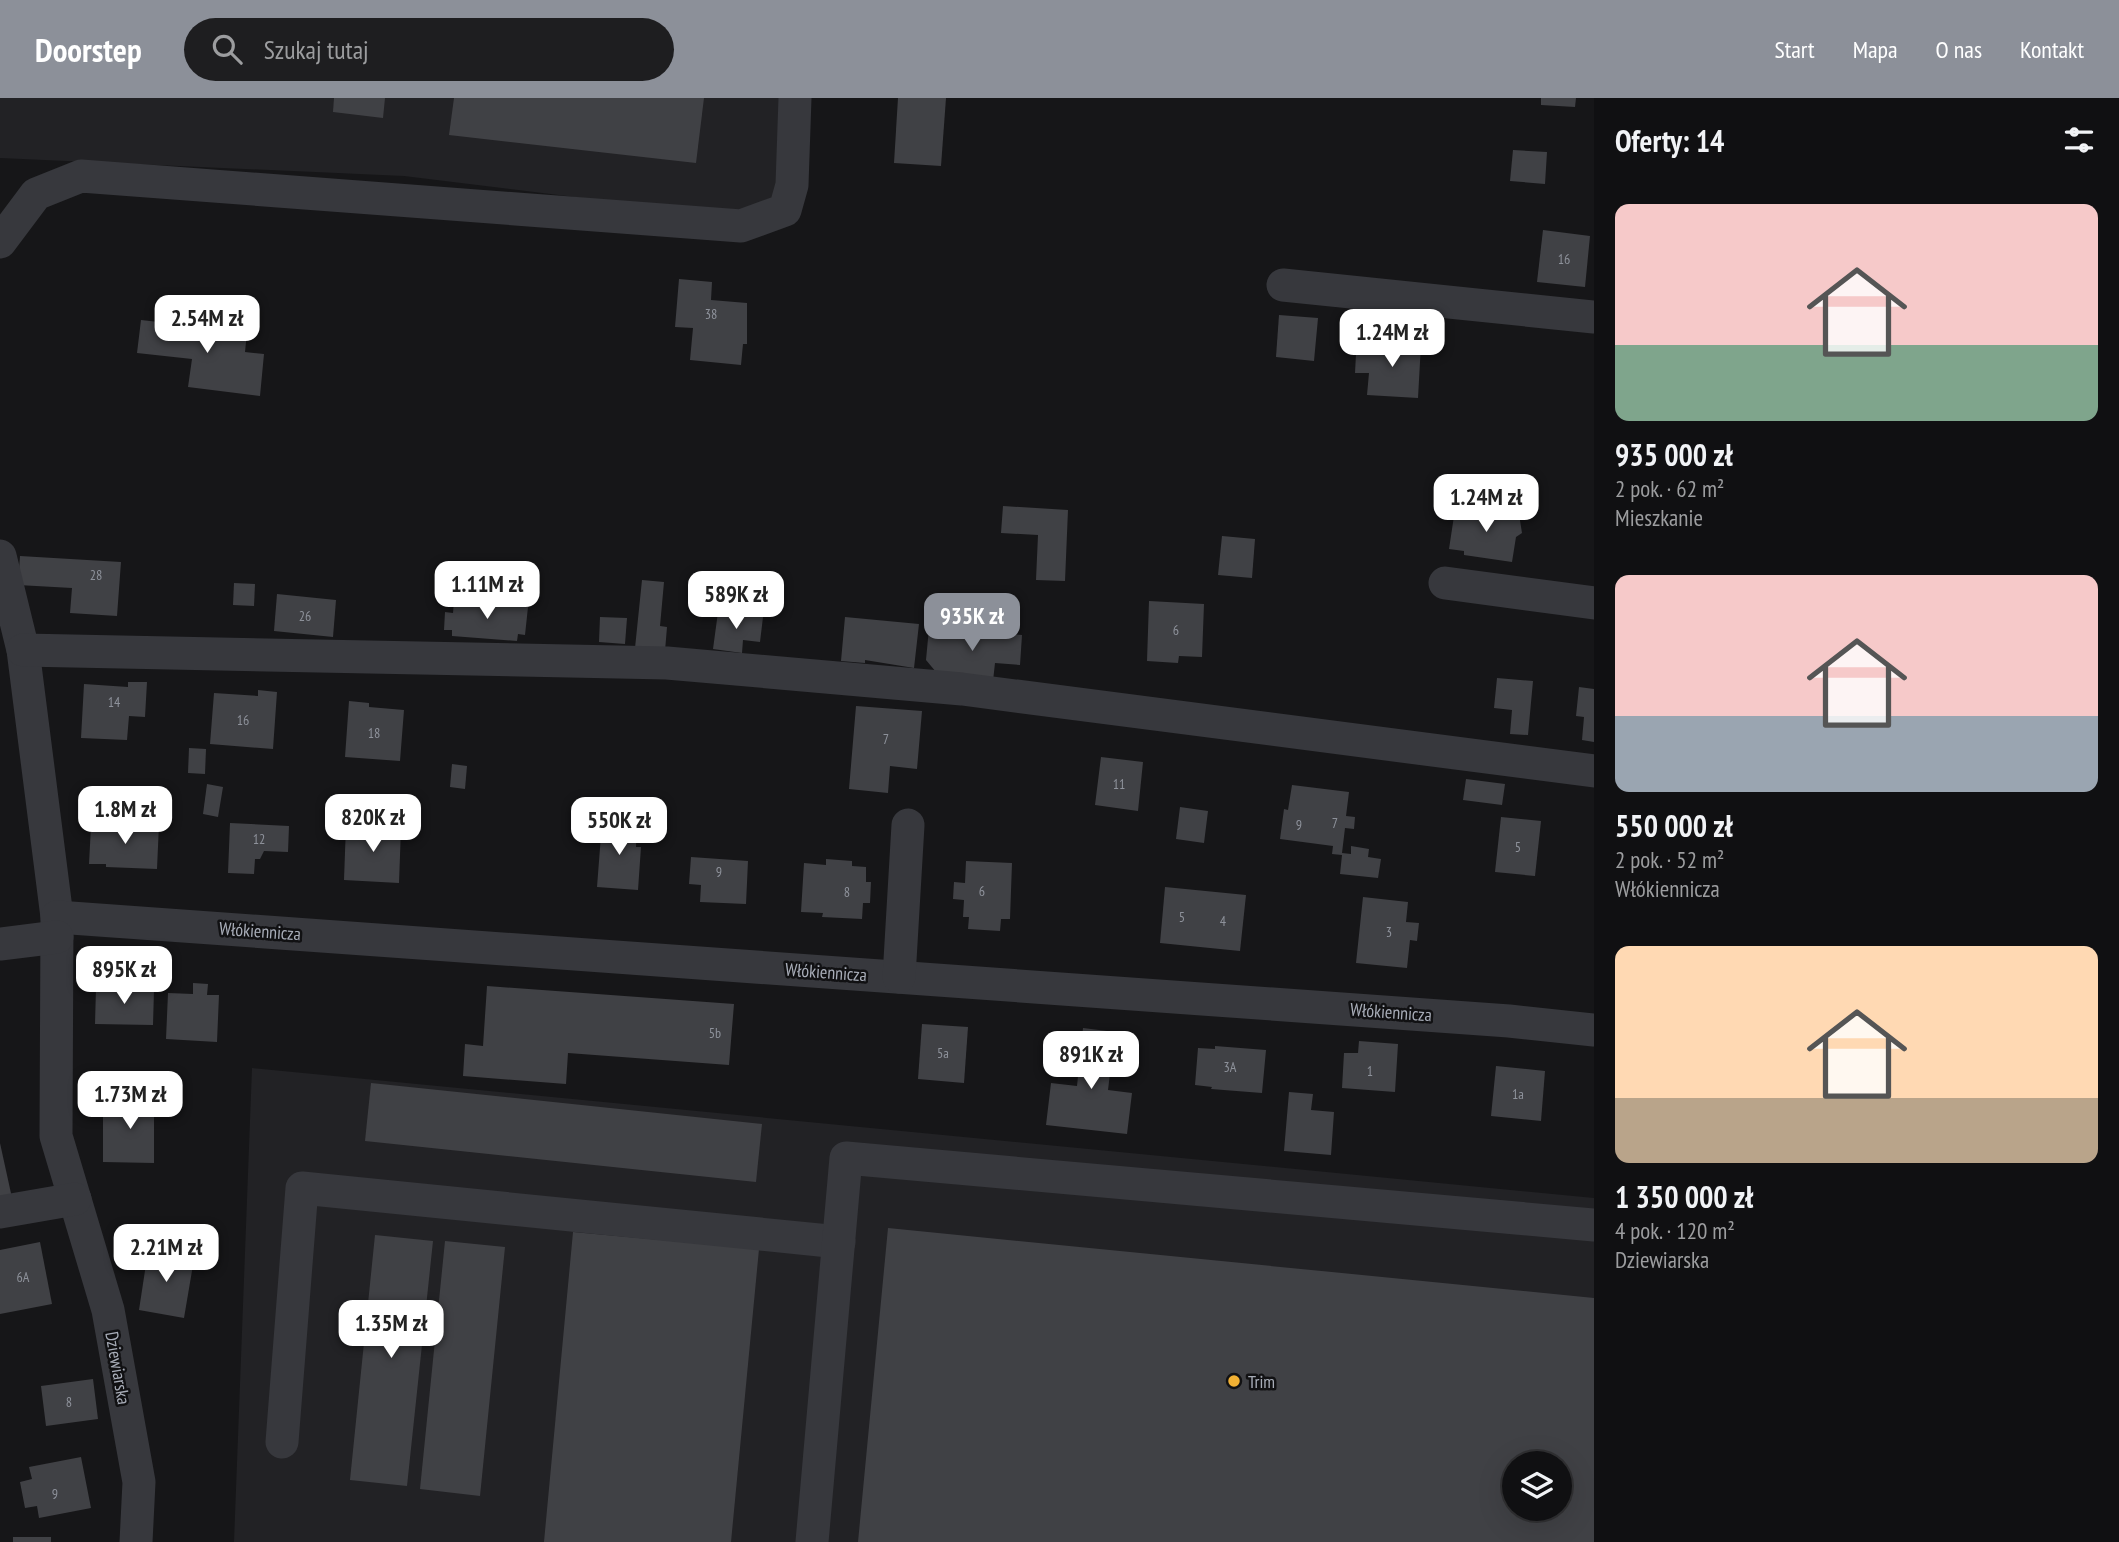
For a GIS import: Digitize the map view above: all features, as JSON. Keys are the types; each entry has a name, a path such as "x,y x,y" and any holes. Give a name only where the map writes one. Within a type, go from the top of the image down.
{"street":[{"path":"0,242 36,194 81,176 741,226 785,210 792,186 795,98"},
{"path":"1283,285 1594,317"},
{"path":"0,555 23,650 57,927 0,944"},
{"path":"1445,583 1594,603"},
{"path":"23,650 667,663 962,689 1594,771"},
{"path":"899,977 908,825"},
{"name":"Włókiennicza","path":"57,927 899,977 1509,1021 1594,1030"},
{"name":"Dziewiarska","path":"57,927 56,1136 108,1310 139,1482 136,1542"},
{"path":"812,1542 846,1158 1594,1225"},
{"path":"282,1442 302,1188 839,1242"},
{"path":"0,1212 75,1199"}],"shaded area":[{"path":"0,98 784,98 780,194 728,216 404,176 0,158"},
{"path":"252,1068 1594,1198 1594,1542 234,1542"}],"building":[{"path":"334,98 385,98 383,118 333,112"},
{"path":"454,98 704,98 696,163 449,135"},
{"path":"898,98 946,98 941,166 894,163"},
{"path":"1541,98 1576,98 1575,107 1541,105"},
{"path":"1513,150 1547,152 1545,184 1510,181"},
{"path":"1543,230 1590,236 1585,287 1537,282"},
{"path":"679,279 712,282 711,300 747,303 747,344 743,344 741,365 690,360 693,328 675,327"},
{"path":"1279,315 1318,318 1314,361 1276,357"},
{"path":"141,320 247,332 245,352 264,354 260,396 188,387 192,359 137,353"},
{"path":"1371,340 1421,344 1418,398 1367,395 1369,373 1355,373 1356,354 1370,355"},
{"path":"1003,506 1068,510 1065,581 1036,580 1038,535 1001,533"},
{"path":"1470,507 1519,514 1522,533 1516,537 1512,562 1464,555 1464,551 1449,549 1454,516 1469,518"},
{"path":"1222,536 1255,539 1252,578 1218,575"},
{"path":"20,556 121,562 117,616 70,613 72,588 18,585"},
{"path":"642,580 664,582 660,626 667,627 665,651 635,648"},
{"path":"234,583 255,584 254,606 233,605"},
{"path":"277,594 336,600 333,637 274,631"},
{"path":"454,601 528,607 525,635 518,634 517,641 452,636 452,630 444,630 445,612 453,613"},
{"path":"1149,601 1204,604 1202,657 1179,656 1178,663 1147,661"},
{"path":"718,612 763,617 760,642 743,640 742,653 713,649"},
{"path":"600,617 627,618 625,644 599,642"},
{"path":"845,617 919,624 914,668 865,660 865,663 841,661"},
{"path":"929,628 947,629 946,633 995,637 995,633 1022,635 1020,665 995,663 993,681 936,672 926,660"},
{"path":"1497,678 1533,681 1528,735 1510,734 1512,710 1494,708"},
{"path":"128,682 147,682 145,717 129,716 127,740 81,738 84,684 128,687"},
{"path":"1579,687 1594,689 1594,742 1582,740 1584,717 1576,716"},
{"path":"258,690 277,692 273,749 210,744 214,693 258,696"},
{"path":"349,701 369,703 369,707 404,710 400,761 345,757"},
{"path":"856,706 922,711 917,769 890,766 888,793 849,789"},
{"path":"189,748 206,749 205,774 188,773"},
{"path":"1101,757 1143,762 1138,811 1095,805"},
{"path":"452,764 467,766 465,789 450,787"},
{"path":"1466,779 1505,784 1502,805 1463,800"},
{"path":"207,784 223,787 218,817 203,814"},
{"path":"1292,785 1349,792 1346,816 1355,817 1354,829 1345,828 1342,853 1351,854 1351,846 1369,849 1368,857 1381,859 1378,878 1340,874 1342,855 1332,854 1333,846 1280,839 1284,809 1288,810"},
{"path":"335,794 359,796 358,813 334,811"},
{"path":"1180,807 1208,811 1204,843 1176,839"},
{"path":"1501,817 1541,821 1535,876 1495,872"},
{"path":"602,822 637,824 636,847 641,847 638,890 597,887"},
{"path":"108,823 159,824 157,869 89,864 91,826 107,826"},
{"path":"230,823 289,826 288,852 264,851 260,859 255,859 254,874 228,873"},
{"path":"346,825 401,828 399,883 344,880"},
{"path":"691,857 748,861 746,904 700,902 701,885 689,884"},
{"path":"826,859 852,861 852,866 866,867 866,882 871,882 870,903 863,903 862,919 822,917 823,913 801,912 804,863 826,865"},
{"path":"966,861 1012,863 1010,919 1001,919 1000,931 968,929 969,917 963,917 964,900 953,899 954,882 965,883"},
{"path":"1165,887 1246,895 1240,951 1160,943"},
{"path":"1363,897 1408,902 1406,922 1419,923 1417,941 1410,940 1407,968 1356,963"},
{"path":"116,983 130,983 130,990 154,990 153,1025 95,1024 96,988 116,989"},
{"path":"193,983 208,984 207,995 219,995 217,1042 166,1039 168,993 193,994"},
{"path":"487,986 734,1004 729,1065 568,1053 566,1084 463,1076 465,1044 483,1046"},
{"path":"922,1024 968,1027 964,1083 918,1079"},
{"path":"1083,1028 1115,1032 1108,1090 1132,1093 1127,1134 1046,1125 1051,1083 1077,1086"},
{"path":"1359,1041 1398,1044 1395,1092 1342,1088 1344,1053 1358,1053"},
{"path":"1215,1046 1266,1050 1262,1093 1195,1085 1198,1048 1215,1049"},
{"path":"1496,1066 1545,1071 1541,1121 1491,1116"},
{"path":"371,1083 762,1124 756,1182 365,1141"},
{"path":"1289,1092 1313,1094 1311,1110 1334,1112 1331,1155 1284,1151"},
{"path":"115,1096 154,1097 154,1163 103,1162 103,1113 115,1114"},
{"path":"0,1143 12,1198 0,1200"},
{"name":"Trim","path":"888,1228 1594,1298 1594,1542 858,1542"},
{"path":"573,1232 759,1249 731,1542 544,1542"},
{"path":"375,1235 433,1241 407,1486 350,1480"},
{"path":"445,1241 505,1247 480,1496 420,1489"},
{"path":"40,1242 52,1304 0,1314 0,1250"},
{"path":"148,1251 194,1259 184,1318 139,1310"},
{"path":"93,1379 98,1419 46,1426 41,1386"},
{"path":"81,1457 91,1508 39,1518 37,1506 25,1508 20,1482 32,1479 29,1467"},
{"path":"13,1537 51,1537 51,1542 13,1542"}],"place":[{"name":"Trim","path":"1234,1381"}]}
